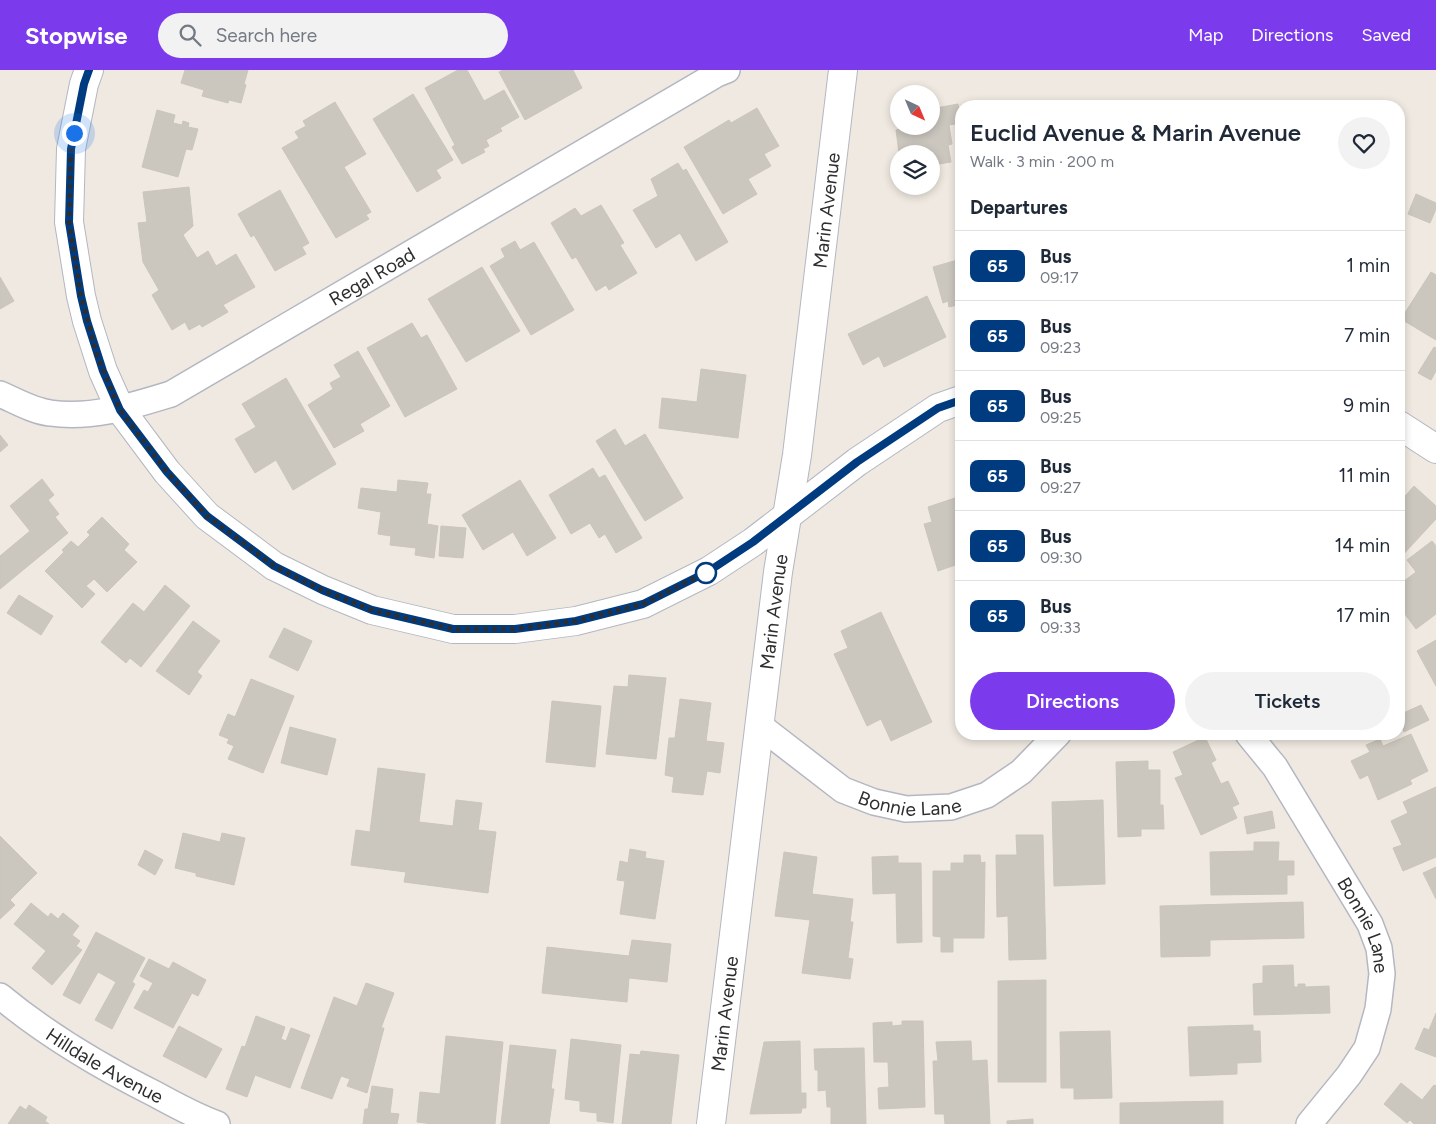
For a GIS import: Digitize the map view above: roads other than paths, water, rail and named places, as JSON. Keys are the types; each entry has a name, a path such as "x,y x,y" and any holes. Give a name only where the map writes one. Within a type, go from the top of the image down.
{"street":[{"path":"89,70 84,84 71,149 69,222 87,321 103,371 120,410 167,472 207,516 274,566 322,590 372,610 453,629 515,629 576,621 643,604 709,571 753,542 857,462 938,408 955,402"},
{"name":"Regal Road","path":"0,394 49,413 80,414 120,410 171,394 717,74 727,70"},
{"name":"Marin Avenue","path":"711,1124 778,572 797,456 843,70"},
{"path":"1405,429 1436,449"},
{"name":"Bonnie Lane","path":"760,726 843,790 874,802 906,809 951,807 987,795 1021,772 1052,740"},
{"name":"Bonnie Lane","path":"1253,740 1275,767 1370,924 1379,948 1382,974 1378,1009 1367,1048 1349,1075 1309,1124"},
{"name":"Hilldale Avenue","path":"0,996 29,1020 121,1077 200,1118 217,1124"}]}
